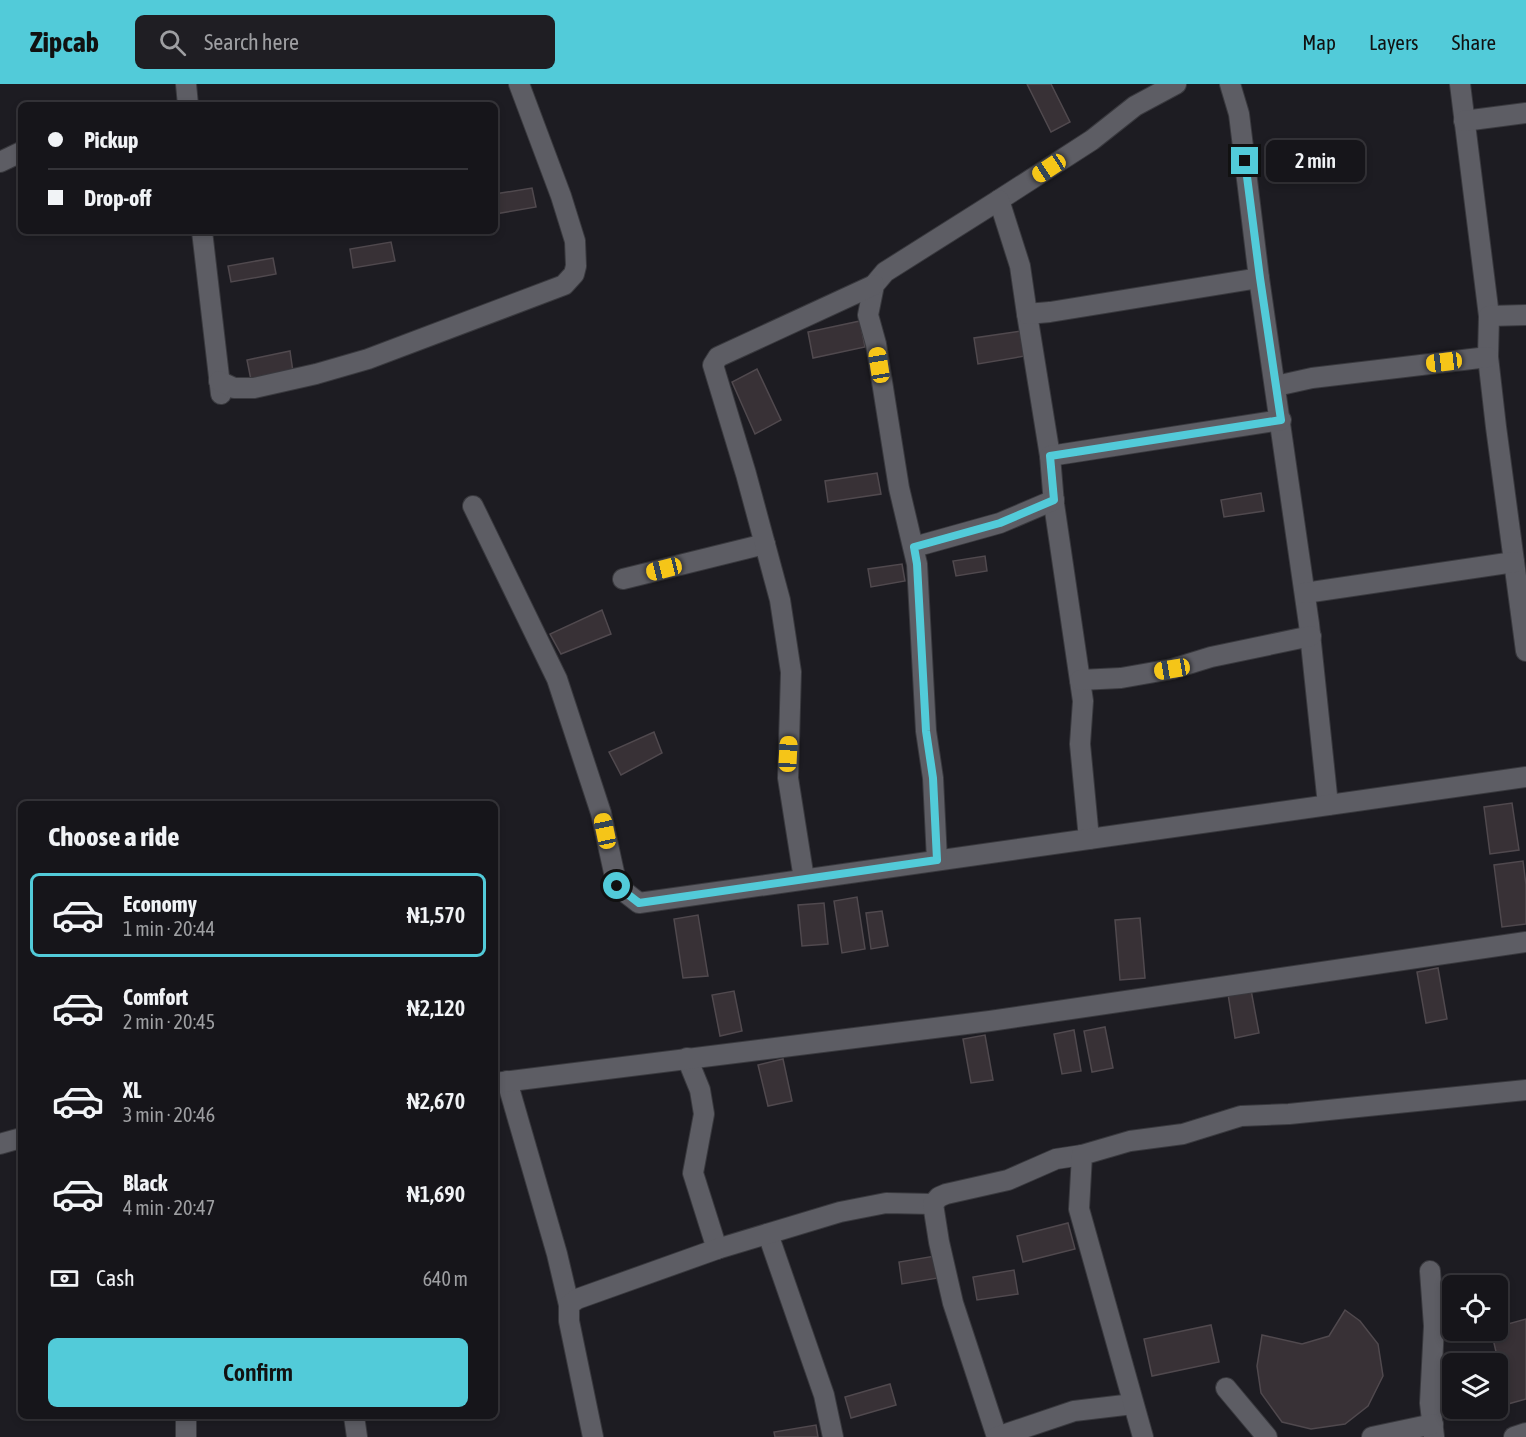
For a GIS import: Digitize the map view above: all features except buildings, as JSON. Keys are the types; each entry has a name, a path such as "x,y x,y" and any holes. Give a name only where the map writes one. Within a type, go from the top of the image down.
{"street":[{"path":"186,84 188,102"},
{"path":"202,234 220,389 254,388 368,359 564,285 574,274 576,266 575,241 561,196 519,84"},
{"path":"804,879 788,778 791,672 780,600 713,365 718,357 874,285 885,272 1092,140 1135,106 1176,84"},
{"path":"1230,84 1239,114 1311,636 1328,805"},
{"path":"1460,84 1489,316 1488,357 1496,427 1526,651"},
{"path":"1464,121 1526,113"},
{"path":"0,162 18,153"},
{"path":"999,200 1020,266 1050,456 1054,500 1083,701 1080,744 1089,839"},
{"path":"1027,314 1260,278"},
{"path":"874,285 868,315 876,344 899,488 917,564 926,731 933,778 937,860"},
{"path":"1489,316 1526,315"},
{"path":"1276,386 1311,378 1488,357"},
{"path":"1050,456 1281,420"},
{"path":"914,547 1000,523 1054,500"},
{"path":"473,506 556,679 601,813 617,886 639,903 1526,777"},
{"path":"623,579 765,544"},
{"path":"1305,593 1514,562"},
{"path":"1080,680 1121,678 1172,669 1212,657 1311,636"},
{"path":"593,1437 571,1334 569,1305 554,1243 501,1082 990,1021 1526,942"},
{"path":"687,1058 700,1090 704,1114 693,1173 717,1249"},
{"path":"1133,1404 1074,1411 997,1437 953,1303 933,1212 933,1204 939,1197 1008,1180 1056,1159 1082,1155 1130,1141 1183,1134 1248,1115 1289,1114 1526,1090"},
{"path":"0,1144 18,1139"},
{"path":"1082,1155 1079,1209 1143,1437"},
{"path":"569,1305 582,1295 717,1249 840,1212 886,1203 933,1204"},
{"path":"768,1234 824,1395 833,1437"},
{"path":"1372,1437 1433,1431 1430,1403 1434,1326 1430,1271"},
{"path":"1226,1388 1267,1437"},
{"path":"186,1419 186,1437"},
{"path":"354,1419 357,1437"},
{"path":"1514,1437 1526,1433"}],"route":[{"path":"617,886 639,903 937,860 933,778 926,731 917,564 914,547 1000,523 1054,500 1050,456 1281,420 1245,161"}]}
